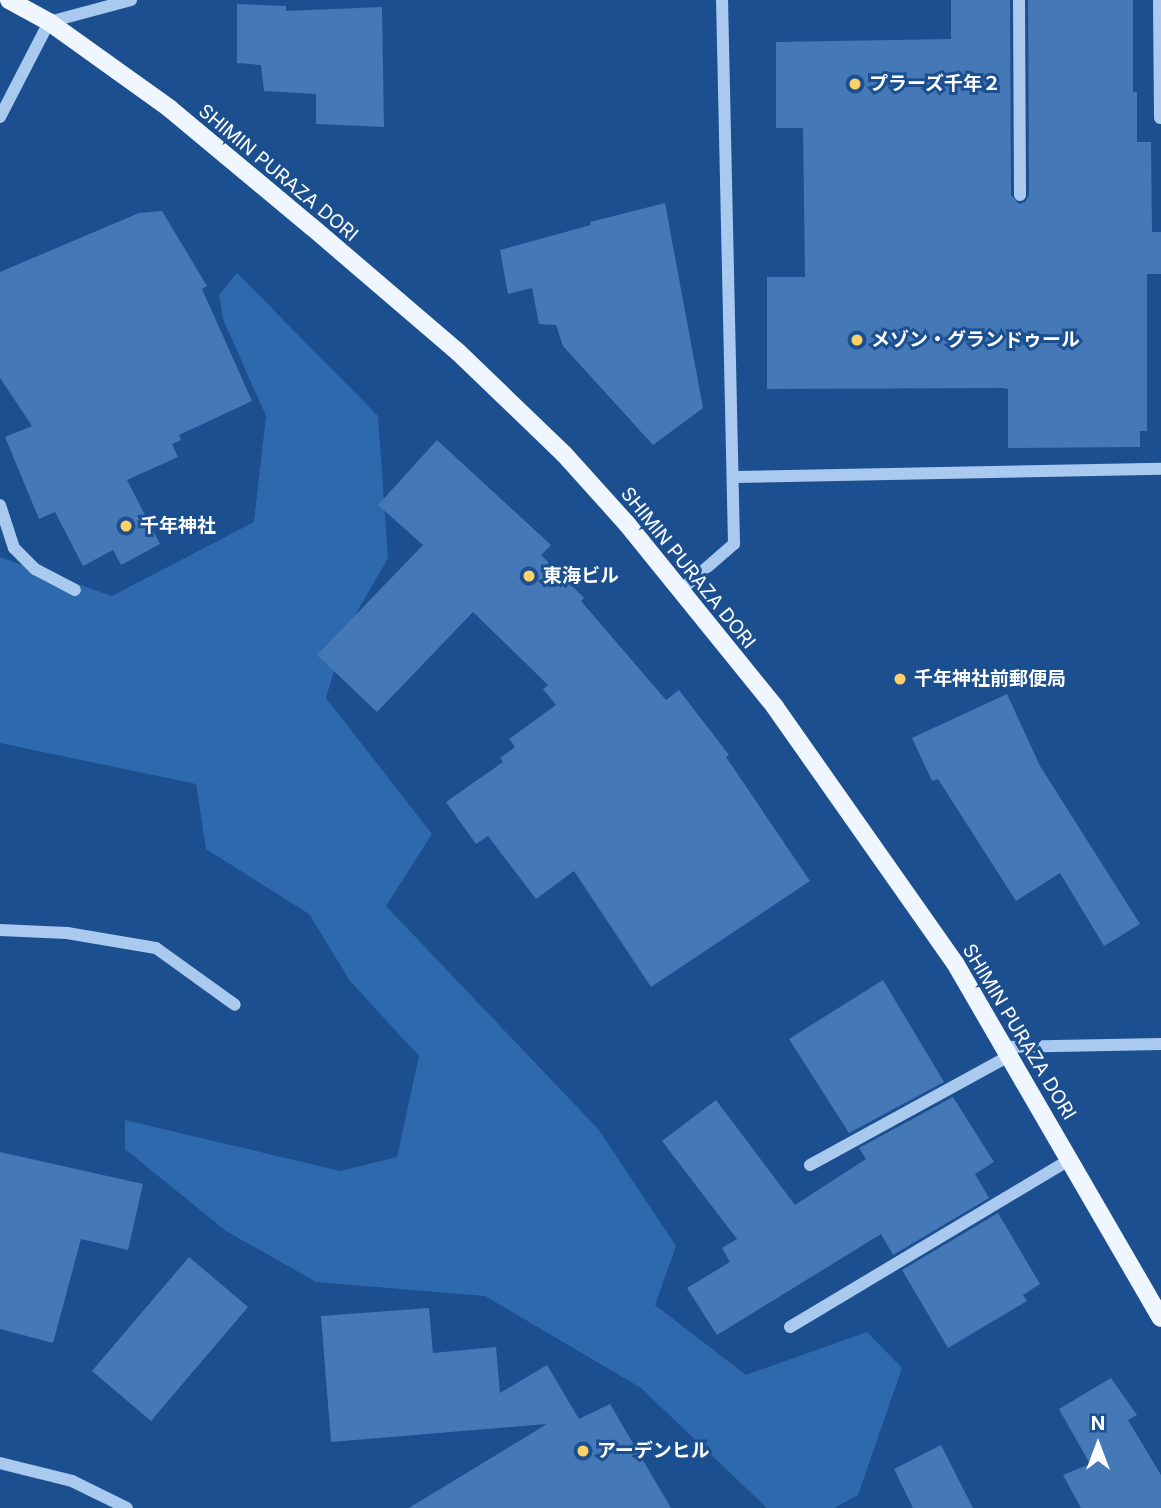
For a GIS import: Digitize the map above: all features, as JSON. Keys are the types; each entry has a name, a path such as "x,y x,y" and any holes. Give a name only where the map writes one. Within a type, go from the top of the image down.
{"main road":[{"name":"SHIMIN PURAZA DORI","path":"9,0 48,22 169,108 458,352 564,454 681,590 775,707 955,963 1161,1318"}],"street":[{"path":"0,117 48,22 131,0"},
{"path":"681,590 734,544 722,0"},
{"path":"1018,0 1020,195"},
{"path":"1159,0 1160,118"},
{"path":"734,477 1161,468"},
{"path":"0,505 14,548 35,569 75,590"},
{"path":"0,930 68,933 156,948 235,1004"},
{"path":"810,1165 1008,1051 1161,1044"},
{"path":"790,1327 1069,1160"},
{"path":"0,1463 72,1481 127,1508"}],"shaded area":[{"path":"237,273 378,416 388,558 346,631 326,698 432,834 386,906 599,1130 676,1246 655,1305 746,1375 867,1332 902,1368 858,1495 834,1508 767,1508 641,1388 485,1296 316,1282 226,1231 125,1149 125,1120 340,1171 397,1157 419,1056 350,981 309,914 206,849 196,784 0,743 0,557 112,596 254,522 266,416 223,319 219,295"}],"building":[{"path":"951,0 1010,0 1011,195 1019,204 1025,202 1029,195 1028,0 1133,0 1133,92 1137,92 1137,142 1151,142 1152,232 1161,232 1161,274 1147,274 1147,431 1140,431 1140,447 1008,448 1008,389 1003,388 767,389 767,277 805,277 803,128 776,128 776,42 951,39"},
{"path":"237,4 286,6 286,11 382,7 384,127 316,124 316,94 264,91 261,65 237,63"},
{"path":"665,203 703,408 653,445 563,346 556,325 539,324 532,288 508,294 500,250 591,225 590,222"},
{"path":"162,211 207,286 202,289 252,401 179,435 181,440 172,444 178,457 127,480 160,544 121,565 113,550 83,566 55,512 39,519 5,437 32,426 0,378 0,272 139,213"},
{"path":"437,440 551,545 541,555 584,598 581,601 666,700 679,690 729,755 726,757 810,881 651,987 574,871 536,899 488,836 476,844 446,802 503,762 500,758 515,747 509,739 556,705 543,689 548,685 473,612 377,712 317,655 423,545 378,505"},
{"path":"1007,694 1040,766 1140,924 1104,946 1060,873 1016,901 938,779 932,781 912,738"},
{"path":"883,980 944,1082 849,1133 789,1039"},
{"path":"953,1097 994,1162 975,1174 989,1198 893,1255 881,1234 717,1335 687,1288 730,1262 722,1248 737,1239 662,1141 716,1100 795,1205 866,1159 859,1148"},
{"path":"0,1152 143,1184 128,1250 81,1239 53,1343 0,1329"},
{"path":"998,1213 1040,1284 1023,1295 1027,1301 948,1348 902,1270"},
{"path":"189,1257 248,1307 151,1421 92,1371"},
{"path":"429,1308 433,1353 496,1347 500,1393 547,1365 579,1419 610,1404 671,1508 409,1508 547,1424 331,1442 321,1316"},
{"path":"1111,1378 1137,1415 1128,1420 1161,1475 1161,1508 1081,1508 1063,1475 1090,1464 1059,1409"},
{"path":"941,1445 973,1508 913,1508 894,1469"}],"place":[{"name":"プラーズ千年２","path":"855,84"},
{"name":"メゾン・グランドゥール","path":"857,340"},
{"name":"千年神社","path":"126,526"},
{"name":"東海ビル","path":"529,576"},
{"name":"千年神社前郵便局","path":"900,679"},
{"name":"アーデンヒル","path":"583,1451"}]}
